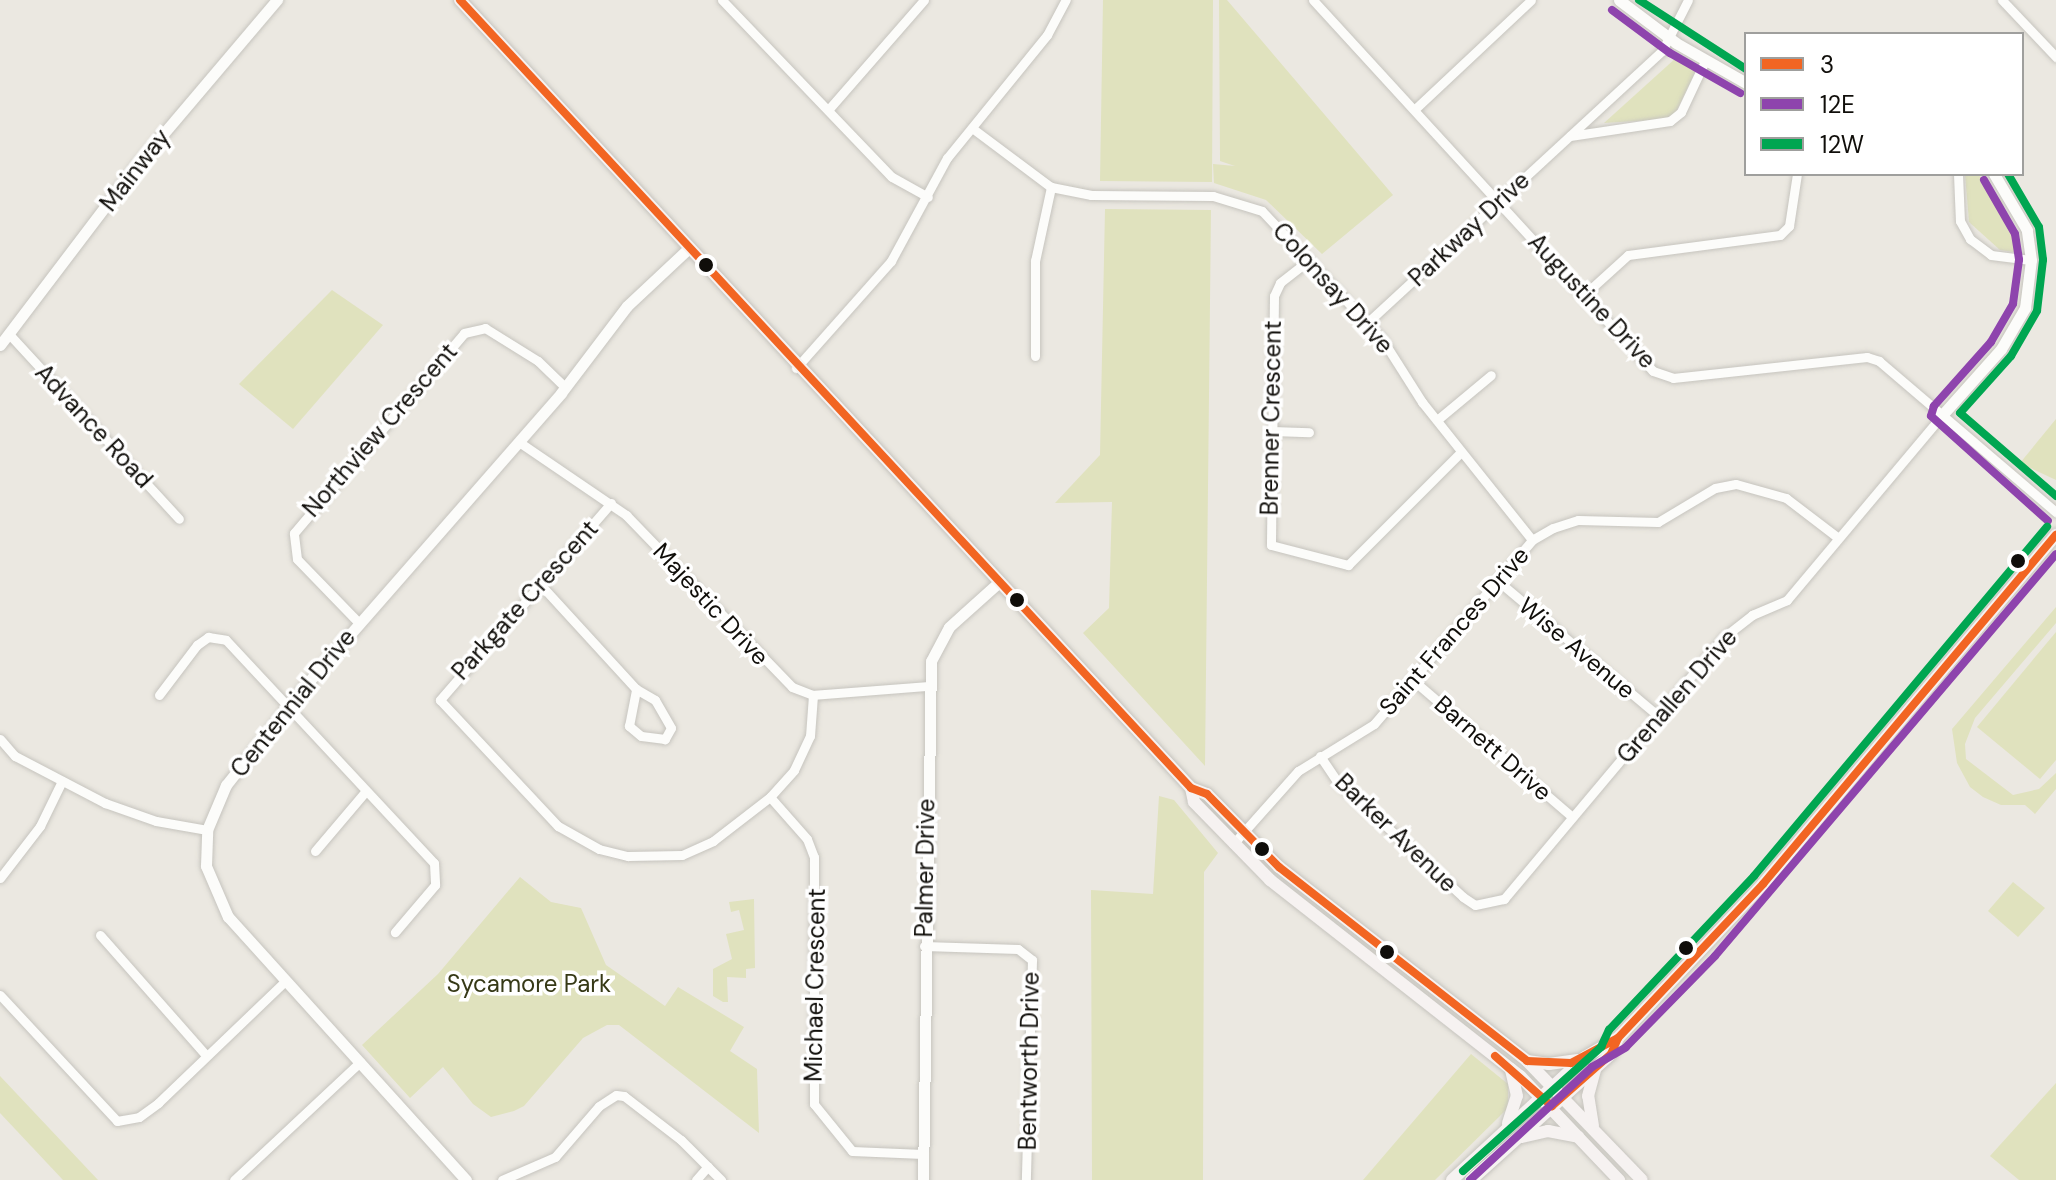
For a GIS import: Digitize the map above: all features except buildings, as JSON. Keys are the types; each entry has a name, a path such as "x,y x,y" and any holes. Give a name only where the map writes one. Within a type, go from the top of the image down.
{"main road":[{"path":"460,0 796,368 1191,788 1207,794 1245,833 1388,952 1527,1061 1642,1180"},
{"path":"1593,1129 1588,1096 1598,1065 1618,1038 1763,884 2056,535"},
{"path":"1191,788 1194,802 1233,844 1358,950 1511,1069 1547,1101 1619,1180"},
{"path":"1358,950 1388,952"},
{"path":"1527,1061 1558,1064 1585,1057 1618,1038"},
{"path":"1558,1092 1585,1057"},
{"path":"1452,1180 1510,1135 1558,1092 1598,1065"},
{"path":"1471,1180 1510,1135 1517,1100 1511,1069"},
{"path":"1510,1135 1548,1131 1580,1138"}],"street":[{"name":"Mainway","path":"0,345 136,166 277,0"},
{"path":"722,0 892,177 928,197"},
{"path":"828,110 924,0"},
{"path":"796,368 891,261 947,158 1047,35 1066,0"},
{"name":"Augustine Drive","path":"1313,0 1653,371 1673,378 1867,357 1943,414 2056,512"},
{"path":"1415,109 1531,0"},
{"path":"1619,0 1668,38 1744,82"},
{"name":"Parkway Drive","path":"1368,322 1662,51 1688,0"},
{"path":"2005,1 2056,57"},
{"path":"1570,136 1670,121 1681,112 1705,61"},
{"name":"Colonsay Drive","path":"972,128 1051,187 1091,195 1213,196 1240,201 1262,211 1368,322 1460,453 1532,540"},
{"path":"1585,294 1628,255 1780,235 1789,226 1797,176"},
{"path":"1958,176 1960,221 1970,239 1991,255 2031,260"},
{"path":"1943,414 2014,331 2025,308 2031,260 2027,230 1995,176"},
{"path":"1035,356 1035,261 1051,187"},
{"name":"Centennial Drive","path":"466,1180 284,982 217,899 206,866 207,830 218,796 288,706 519,442 627,306 688,249"},
{"name":"Brenner Crescent","path":"1309,260 1280,283 1274,296 1271,545 1348,565 1460,453"},
{"name":"Northview Crescent","path":"359,623 297,559 294,533 464,333 485,328 538,361 565,387"},
{"name":"Advance Road","path":"9,334 179,519"},
{"path":"1437,420 1491,375"},
{"name":"Grenallen Drive","path":"1475,905 1504,899 1724,637 1752,615 1787,600 1943,414"},
{"path":"1272,431 1309,432"},
{"name":"Majestic Drive","path":"519,442 562,475 611,503 771,668 792,687 813,695"},
{"name":"Saint Frances Drive","path":"1233,844 1298,771 1364,733 1532,540 1578,520 1658,522 1715,488 1736,484 1786,498 1837,537"},
{"name":"Parkgate Crescent","path":"611,503 440,700 558,826 599,849 651,858 682,855 713,841 770,797 794,770 810,736 813,695"},
{"name":"Wise Avenue","path":"1498,581 1657,715"},
{"path":"539,583 636,689 648,693 666,716 671,734 665,739 641,736 629,726 636,689"},
{"name":"Palmer Drive","path":"923,1180 928,686 941,638 998,583"},
{"path":"159,695 197,645 217,636 288,706 434,863 437,875 435,885 395,932"},
{"name":"Barnett Drive","path":"1413,680 1572,817"},
{"path":"813,695 928,686"},
{"path":"0,739 15,756 62,781 156,821 207,830"},
{"name":"Barker Avenue","path":"1320,756 1337,781 1475,905"},
{"path":"0,878 40,826 62,781"},
{"path":"315,851 365,792"},
{"name":"Michael Crescent","path":"770,797 807,839 814,857 814,1104 852,1151 923,1154"},
{"path":"100,935 205,1054"},
{"name":"Bentworth Drive","path":"924,946 1018,949 1032,960 1026,1180"},
{"path":"0,995 117,1121 139,1117 284,982"},
{"path":"234,1180 360,1062"},
{"path":"502,1180 555,1157 599,1106 616,1095 624,1096 721,1180"},
{"path":"696,1180 708,1166"}],"green space":[{"path":"1103,0 1213,0 1212,182 1100,181"},
{"path":"1219,0 1227,0 1393,195 1322,254 1266,200 1214,183 1213,164 1235,166 1220,161"},
{"path":"1677,57 1696,70 1676,112 1667,119 1604,123"},
{"path":"1965,176 1980,176 2002,201 2020,253 2000,250 1969,222"},
{"path":"1105,209 1211,210 1205,766 1083,633 1109,608 1112,502 1055,503 1100,455"},
{"path":"332,290 383,325 293,429 239,384"},
{"path":"2056,419 2056,480 2020,463"},
{"path":"2056,607 2056,623 1975,718 1965,744 1966,759 2013,795 2039,789 2056,773 2056,789 2035,814 2025,805 2001,805 1970,787 1957,763 1952,729"},
{"path":"2056,632 2056,760 2040,779 1977,727"},
{"path":"1159,796 1174,800 1218,853 1204,872 1203,1180 1092,1180 1091,890 1153,894"},
{"name":"Sycamore Park","path":"520,877 551,902 581,908 606,965 665,1006 678,987 744,1027 730,1051 757,1069 759,1133 619,1025 607,1025 583,1038 524,1106 514,1111 491,1117 473,1104 443,1067 410,1098 362,1045 438,974"},
{"path":"2013,882 2045,908 2018,937 1988,911"},
{"path":"754,899 755,968 746,969 746,978 727,977 728,1002 723,1002 713,996 713,969 732,959 726,934 744,930 739,910 731,912 729,902"},
{"path":"1471,1054 1508,1084 1508,1108 1435,1180 1363,1180"},
{"path":"0,1076 98,1180 63,1180 0,1113"},
{"path":"2056,1083 2056,1180 2019,1180 1990,1156"}],"transit line":[{"name":"3","path":"460,0 1191,788 1207,794 1279,867 1527,1061 1571,1063 1618,1038"},
{"name":"12W","path":"1639,0 1744,68"},
{"name":"12E","path":"1612,10 1670,53 1740,93"},
{"name":"12W","path":"2009,176 2039,227 2043,260 2037,311 2011,356 1960,413 2056,496"},
{"name":"12E","path":"1984,180 2015,234 2019,260 2013,304 1991,342 1934,406 1931,416 2048,521"},
{"name":"12W","path":"1463,1171 1601,1047 1609,1030 1754,876 2047,527"},
{"name":"3","path":"1495,1056 1552,1106 1611,1054 1618,1038 1763,884 2056,535"},
{"name":"12E","path":"1470,1180 1592,1067 1626,1047 1715,956 2056,554"}]}
